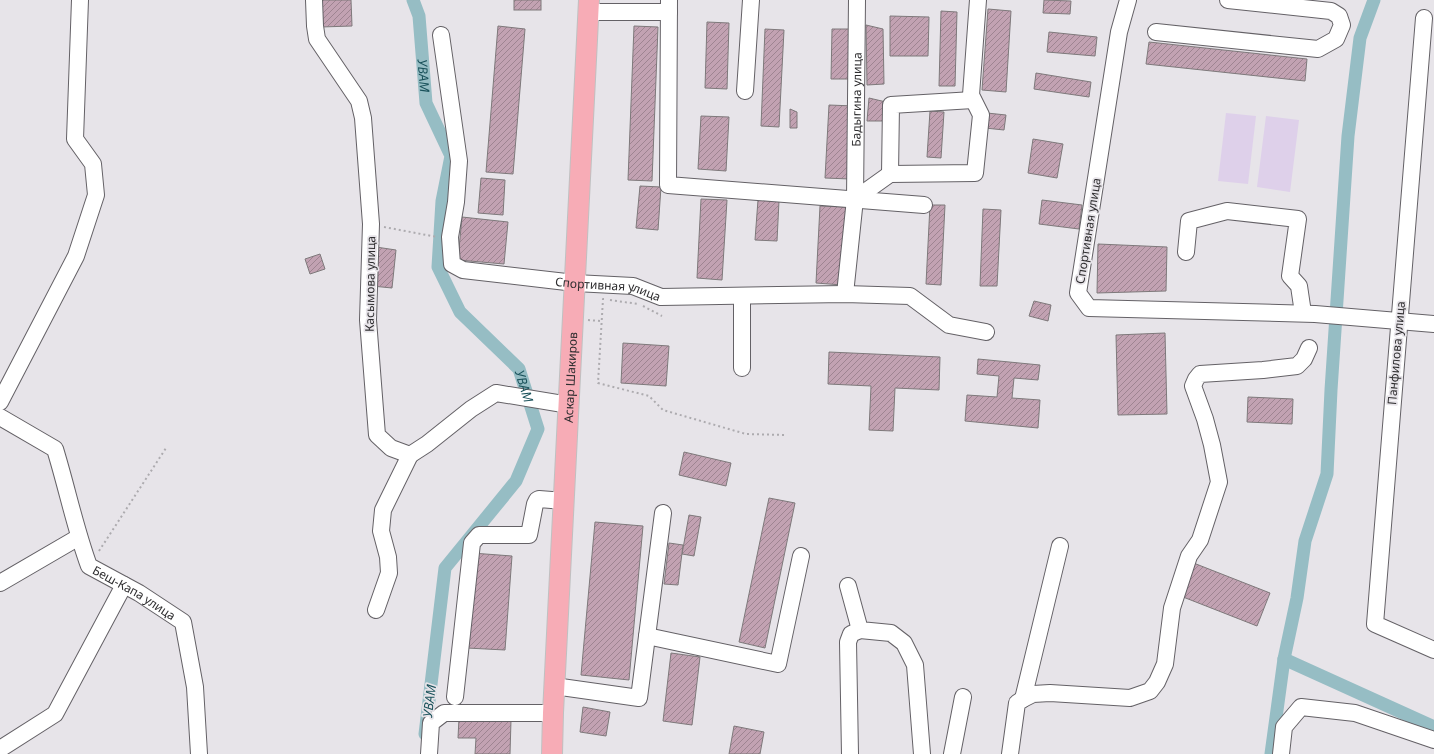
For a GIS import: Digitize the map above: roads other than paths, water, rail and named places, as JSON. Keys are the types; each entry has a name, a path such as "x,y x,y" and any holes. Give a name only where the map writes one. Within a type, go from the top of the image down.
{"main road":[{"name":"Аскар Шакиров","path":"552,754 554,686 589,6"}],"street":[{"path":"0,402 76,256 96,195 93,164 75,139 80,0"},
{"name":"Касымова улица","path":"314,0 317,40 359,101 363,118 371,224 368,320 377,435 390,448 410,455"},
{"path":"745,91 751,0"},
{"name":"Бадыгина улица","path":"845,294 855,199 857,0"},
{"path":"855,199 890,174 975,173 981,115 971,95 978,0"},
{"name":"Спортивная улица","path":"1128,0 1119,32 1078,293 1089,308 1309,313"},
{"path":"1156,32 1318,49 1336,39 1342,25 1339,16 1332,5 1228,0"},
{"path":"589,6 669,6 668,185 924,205"},
{"name":"Панфилова улица","path":"1424,18 1374,624 1434,650"},
{"name":"Спортивная улица","path":"441,35 459,161 456,202 450,237 452,264 462,270 575,283 633,286 661,297 742,297 845,294 910,296 949,325 986,332"},
{"path":"890,174 890,105 973,100"},
{"path":"1186,252 1189,221 1227,211 1298,219 1290,276 1299,286 1309,313 1434,324"},
{"path":"742,297 742,368"},
{"path":"1010,754 1017,703 1033,694 1050,693 1130,698 1150,691 1157,682 1165,664 1174,601 1189,556 1200,540 1219,482 1205,419 1193,386 1196,379 1200,374 1297,366 1304,359 1309,348"},
{"path":"376,610 390,573 382,531 383,510 410,455 428,444 470,409 496,393 569,405"},
{"name":"Беш-Капа улица","path":"0,417 55,449 79,537 89,566 139,593 183,622 195,687 199,754"},
{"path":"455,697 472,543 479,535 529,535 537,500 564,501"},
{"path":"554,686 639,698 663,513"},
{"path":"0,583 79,537"},
{"path":"1023,699 1060,546"},
{"path":"647,636 778,664 801,556"},
{"path":"0,749 55,714 124,585"},
{"path":"848,586 860,630"},
{"path":"850,754 848,642 851,634 860,630 891,633 904,643 915,665 922,754"},
{"path":"952,754 963,697"},
{"path":"1281,754 1284,726 1301,706 1354,713 1434,740"},
{"path":"429,754 431,724 444,713 553,713"}],"waterway":[{"name":"УВАМ","path":"413,0 419,16 426,103 451,156 442,201 438,267 460,312 519,369 538,429 516,481 445,568 425,734"},
{"path":"1271,754 1284,659 1297,598 1305,541 1327,474 1331,390 1348,136 1360,38 1374,0"},
{"path":"1284,659 1434,727"}]}
